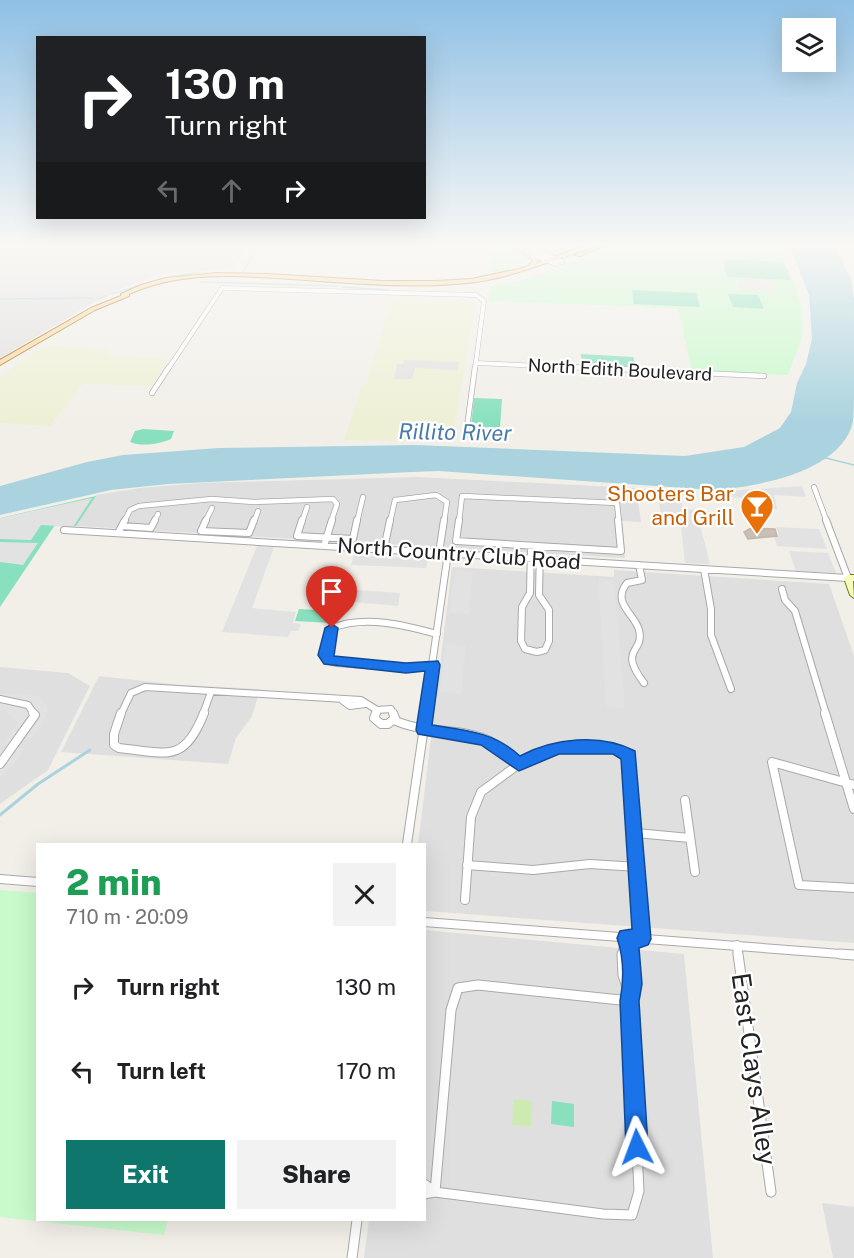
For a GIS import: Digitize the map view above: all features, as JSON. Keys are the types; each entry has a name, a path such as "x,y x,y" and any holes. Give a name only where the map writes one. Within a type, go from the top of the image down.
{"main road":[{"path":"0,363 103,306"},
{"path":"0,368 60,329"},
{"path":"851,578 854,595"}],"street":[{"path":"152,393 210,306"},
{"path":"466,435 483,306"},
{"name":"North Edith Boulevard","path":"476,363 764,376"},
{"path":"813,486 851,578"},
{"path":"384,549 395,500 436,495 447,502 439,553"},
{"path":"462,496 617,503 621,551 531,547 456,541 462,496"},
{"path":"307,507 297,536 353,539 363,497"},
{"path":"118,533 130,510 139,506 216,499 254,502 333,499 337,504 324,546"},
{"path":"212,508 201,531 249,533 258,511"},
{"path":"122,526 151,528 158,514"},
{"name":"North Country Club Road","path":"64,530 851,578"},
{"path":"219,539 223,532"},
{"path":"531,547 530,593 522,607 521,642 525,649 537,652 544,650 549,641 549,610 539,595 540,547"},
{"path":"407,843 447,553"},
{"path":"639,565 642,580 627,583 623,588 624,609 640,632 640,639 630,657 630,664 644,683"},
{"path":"704,569 711,609 711,635 731,689"},
{"path":"782,589 785,600 795,611 852,785 854,809"},
{"path":"433,665 406,668 337,663 329,661 325,655 332,628 342,622 414,627 437,634"},
{"path":"211,692 194,737 186,748 172,753 119,748 114,745 113,735 133,691 145,687 343,701 350,706 365,704 377,710"},
{"path":"0,699 28,705 35,715 0,764"},
{"path":"392,709 395,713 394,720 388,724 378,723 374,715 377,710 392,709"},
{"path":"394,720 406,728 484,739 504,750 519,764"},
{"path":"465,900 473,805 481,792 519,764 537,754 559,747 615,748 629,755 642,939"},
{"path":"852,785 772,762 799,885 854,888"},
{"path":"685,800 695,872"},
{"path":"636,833 690,838"},
{"path":"467,865 532,870 590,864 638,867"},
{"path":"0,879 36,882"},
{"path":"426,922 854,955"},
{"path":"626,938 631,950 633,984 630,999 639,1191 633,1215 603,1215 430,1193 451,1010 458,988 478,984 630,999"},
{"name":"East Clays Alley","path":"737,945 771,1192"},
{"path":"352,1258 357,1221"}],"shaded area":[{"path":"0,306 88,306 0,358"},
{"path":"404,360 459,362 458,370 415,368 412,379 394,379 397,364 403,364"},
{"path":"417,477 636,488 641,522 622,521 625,558 76,526 96,495 140,488 200,483"},
{"path":"802,486 806,497 774,495 777,509 746,507 743,498 727,497 726,491"},
{"path":"658,496 681,497 683,509 705,510 708,524 700,524 710,564 685,563 680,516 661,515"},
{"path":"92,498 73,527 41,525 31,540 0,539 0,518"},
{"path":"776,527 819,529 827,549 777,546 774,536 779,536"},
{"path":"0,542 38,543 23,565 0,562"},
{"path":"257,546 274,547 252,608 296,612 293,623 301,624 298,631 291,631 288,637 222,632"},
{"path":"789,551 828,553 836,573 796,571"},
{"path":"354,555 428,559 426,568 351,565"},
{"path":"452,567 614,577 614,570 829,584 854,656 854,943 426,911 426,843 418,843"},
{"path":"455,571 473,572 469,614 449,613"},
{"path":"598,579 614,580 625,708 606,706"},
{"path":"345,589 400,593 398,606 342,601"},
{"path":"446,644 466,645 461,694 440,692"},
{"path":"0,667 68,673 90,686 48,770 0,804"},
{"path":"99,676 180,685 260,689 252,716 236,738 228,764 61,752"},
{"path":"0,693 40,696 48,708 46,717 32,738 25,737 18,747 24,749 11,767 0,777 0,756 8,745 4,744 18,723 5,711 0,710"},
{"path":"426,930 684,954 713,1258 364,1258 369,1221 426,1221"},
{"path":"822,1203 854,1207 854,1258 833,1258"}],"green space":[{"path":"389,306 474,306 452,442 344,440 362,386 366,386"},
{"path":"616,306 801,306 802,335 788,375 692,371 678,308"},
{"path":"763,306 764,309 733,307"},
{"path":"45,346 111,350 107,356 168,359 152,386 83,384 50,426 0,423 0,376"},
{"path":"581,354 633,357 637,367 582,366"},
{"path":"474,398 502,399 500,428 471,426"},
{"path":"143,429 174,431 171,439 161,442 145,445 130,442 135,431"},
{"path":"96,496 76,526 55,525 0,607 0,518"},
{"path":"299,609 333,611 330,623 295,621"},
{"path":"0,890 36,893 36,1221 0,1217"},
{"path":"514,1099 532,1101 531,1127 512,1125"},
{"path":"552,1101 574,1104 574,1127 551,1124"},
{"path":"36,1221 168,1221 164,1235"}],"water":[{"path":"810,306 854,306 853,421 846,438 833,453 816,464 795,474 752,485 714,490 438,471 168,484 111,490 0,515 0,486 87,462 123,455 219,448 415,445 685,456 744,447 780,428 791,412 797,383 806,364 812,339"}],"building":[{"name":"Shooters Bar and Grill","path":"751,528 775,529 777,536 748,539 744,532"}],"waterway":[{"path":"822,457 854,465"},
{"path":"0,815 38,784 90,750"}],"place":[{"name":"Shooters Bar and Grill","path":"757,535"}],"route":[{"path":"332,628 325,655 329,661 406,668 433,665 424,730 472,735 484,739 504,750 519,764 537,754 559,747 615,748 629,755 642,939 626,938 631,950 633,984 630,1001 637,1147"}],"water label":[{"name":"Rillito River","path":"455,432"}]}
